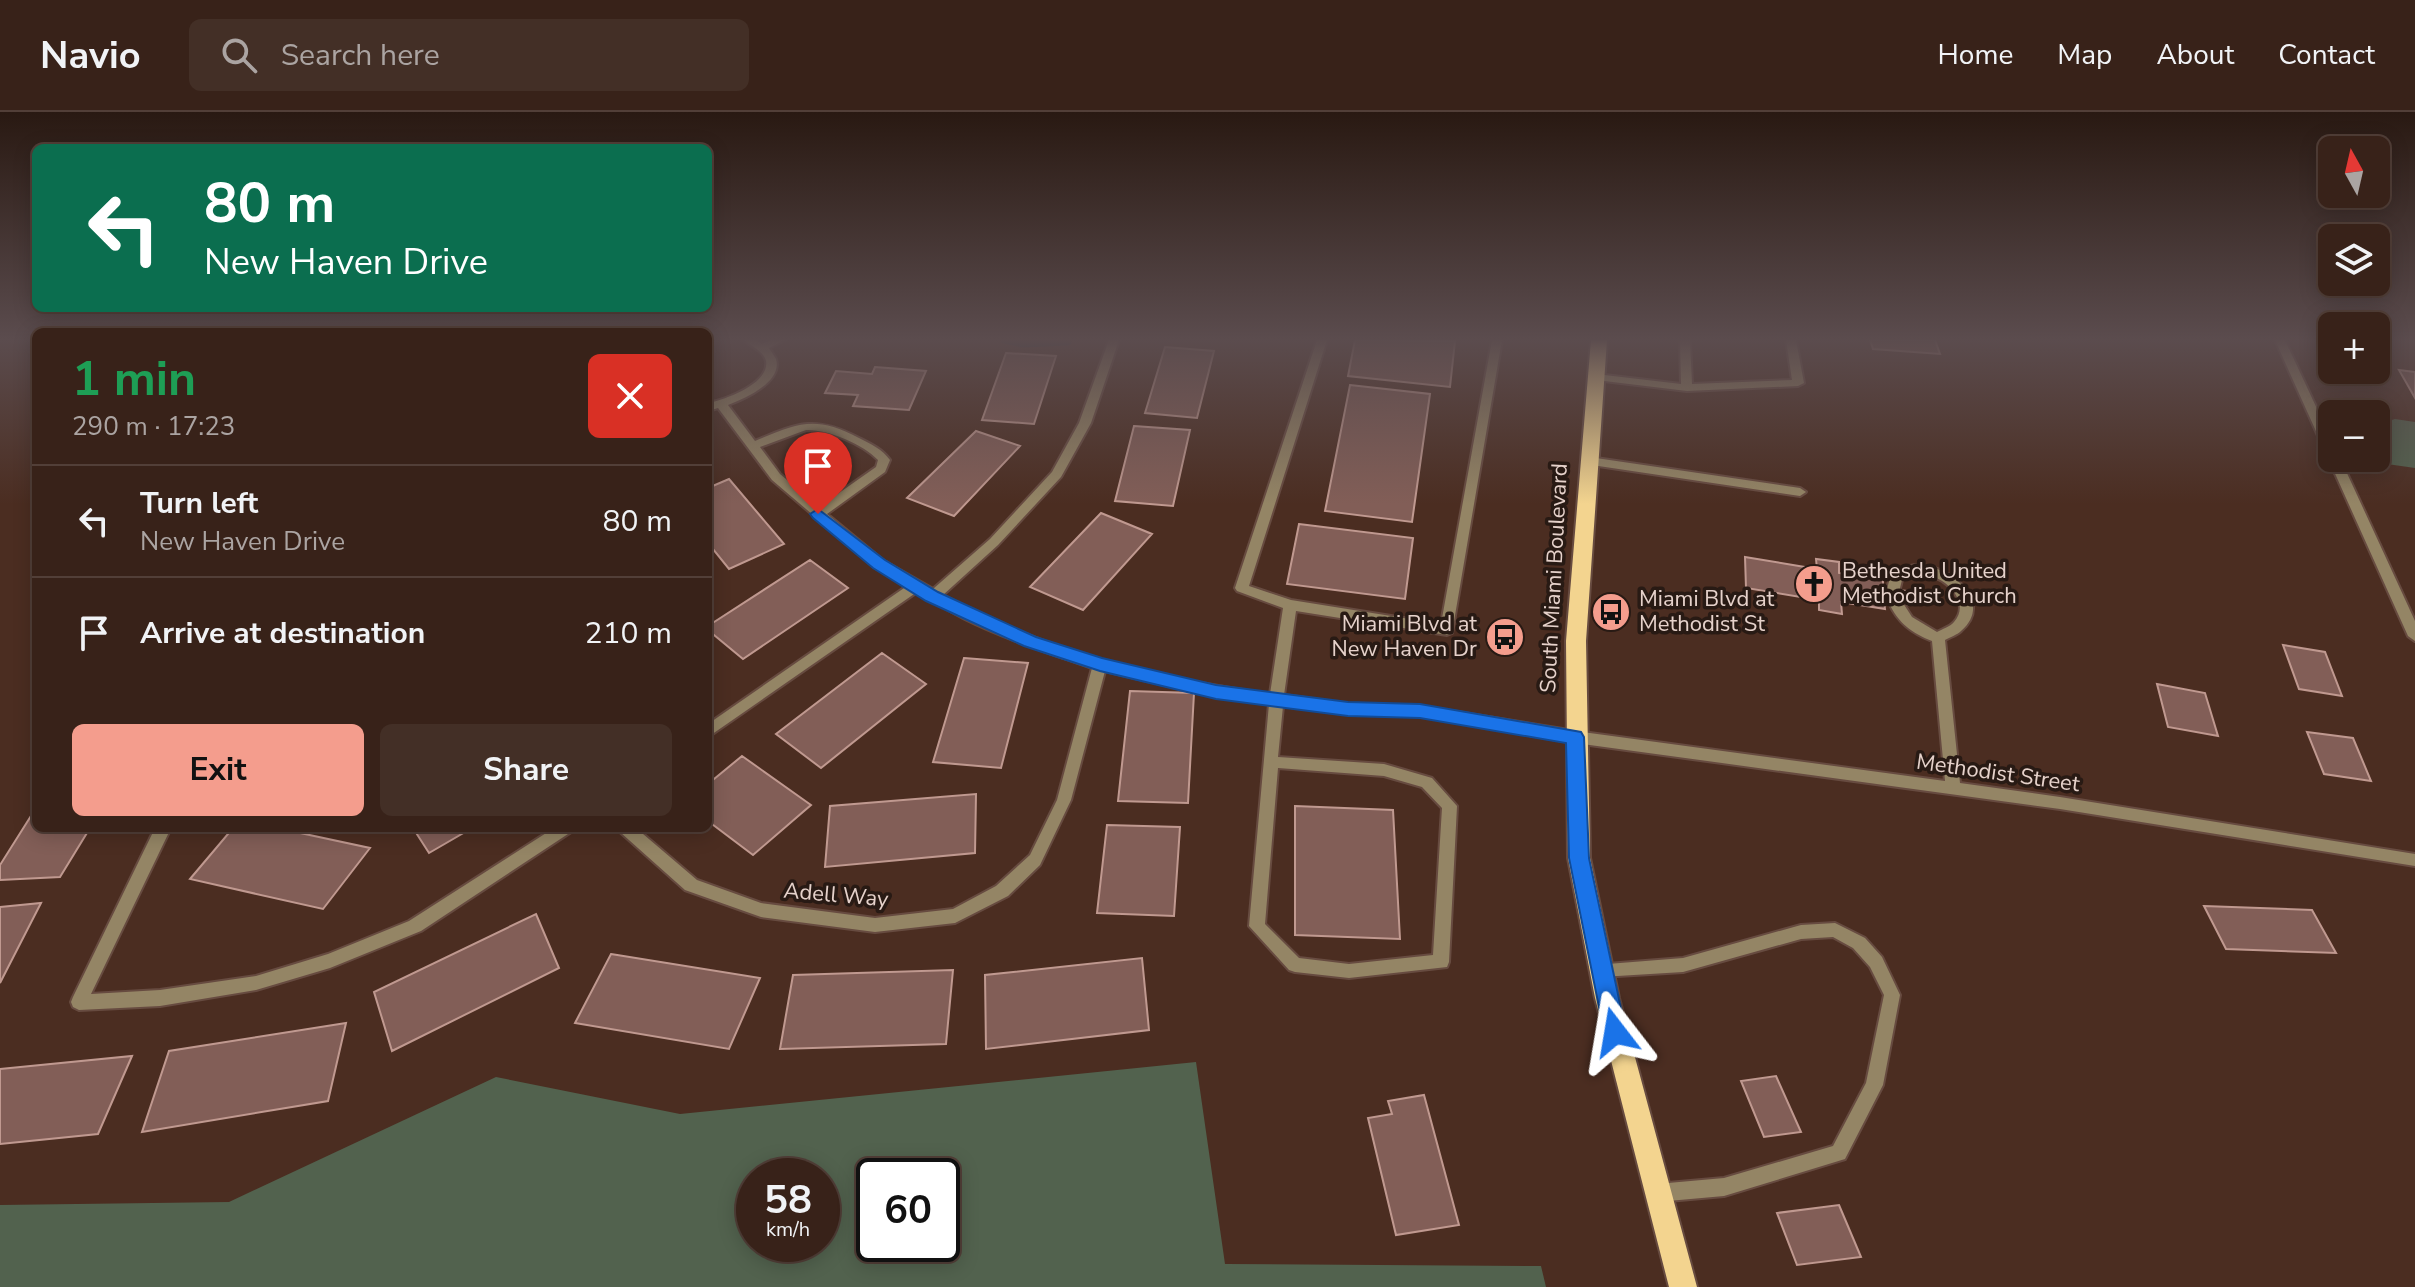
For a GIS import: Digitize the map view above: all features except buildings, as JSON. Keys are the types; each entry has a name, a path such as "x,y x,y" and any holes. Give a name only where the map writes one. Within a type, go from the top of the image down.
{"main road":[{"name":"South Miami Boulevard","path":"1595,395 1576,641 1579,858 1601,970 1683,1287"}],"street":[{"path":"715,406 745,395"},
{"path":"932,597 994,542 1057,474 1085,423 1095,395"},
{"path":"1304,395 1242,588 1290,605 1447,630 1488,395"},
{"path":"2305,395 2318,423"},
{"name":"Methodist Street","path":"715,406 776,477 879,564 932,597 1030,641 1100,665 1216,692 1348,709 1420,711 1575,737 1953,789 2415,860"},
{"path":"752,446 816,423 829,426 878,453 884,460 881,469 818,514"},
{"path":"1589,461 1800,492"},
{"path":"2340,472 2415,636"},
{"path":"1912,569 1939,573 1955,582 1964,592 1966,617 1959,628 1938,638 1913,626 1898,610 1896,577 1912,569"},
{"path":"712,728 915,587"},
{"path":"1271,762 1384,770 1427,782 1450,806 1441,962 1349,971 1295,965 1257,926 1276,700 1290,605"},
{"path":"1938,638 1953,789"},
{"name":"Adell Way","path":"630,832 691,885 761,910 875,925 955,916 1002,891 1035,860 1064,800 1100,665"},
{"path":"161,832 79,1002 160,998 215,990 256,983 330,961 415,926 560,832"},
{"path":"1601,970 1683,965 1801,932 1835,930 1859,943 1876,962 1892,995 1874,1085 1839,1153 1724,1187 1657,1193"}],"green space":[{"path":"2390,421 2415,422 2415,468 2390,464"},
{"path":"1196,1062 1225,1264 1541,1266 1546,1287 0,1287 0,1205 229,1202 496,1077 680,1114"}],"place":[{"name":"Bethesda United Methodist Church","path":"1814,584"},
{"name":"Miami Blvd at Methodist St","path":"1611,612"},
{"name":"Miami Blvd at New Haven Dr","path":"1505,637"}],"route":[{"path":"818,514 879,564 932,597 1030,641 1100,665 1216,692 1348,709 1420,711 1575,737 1579,858 1615,1032"}]}
